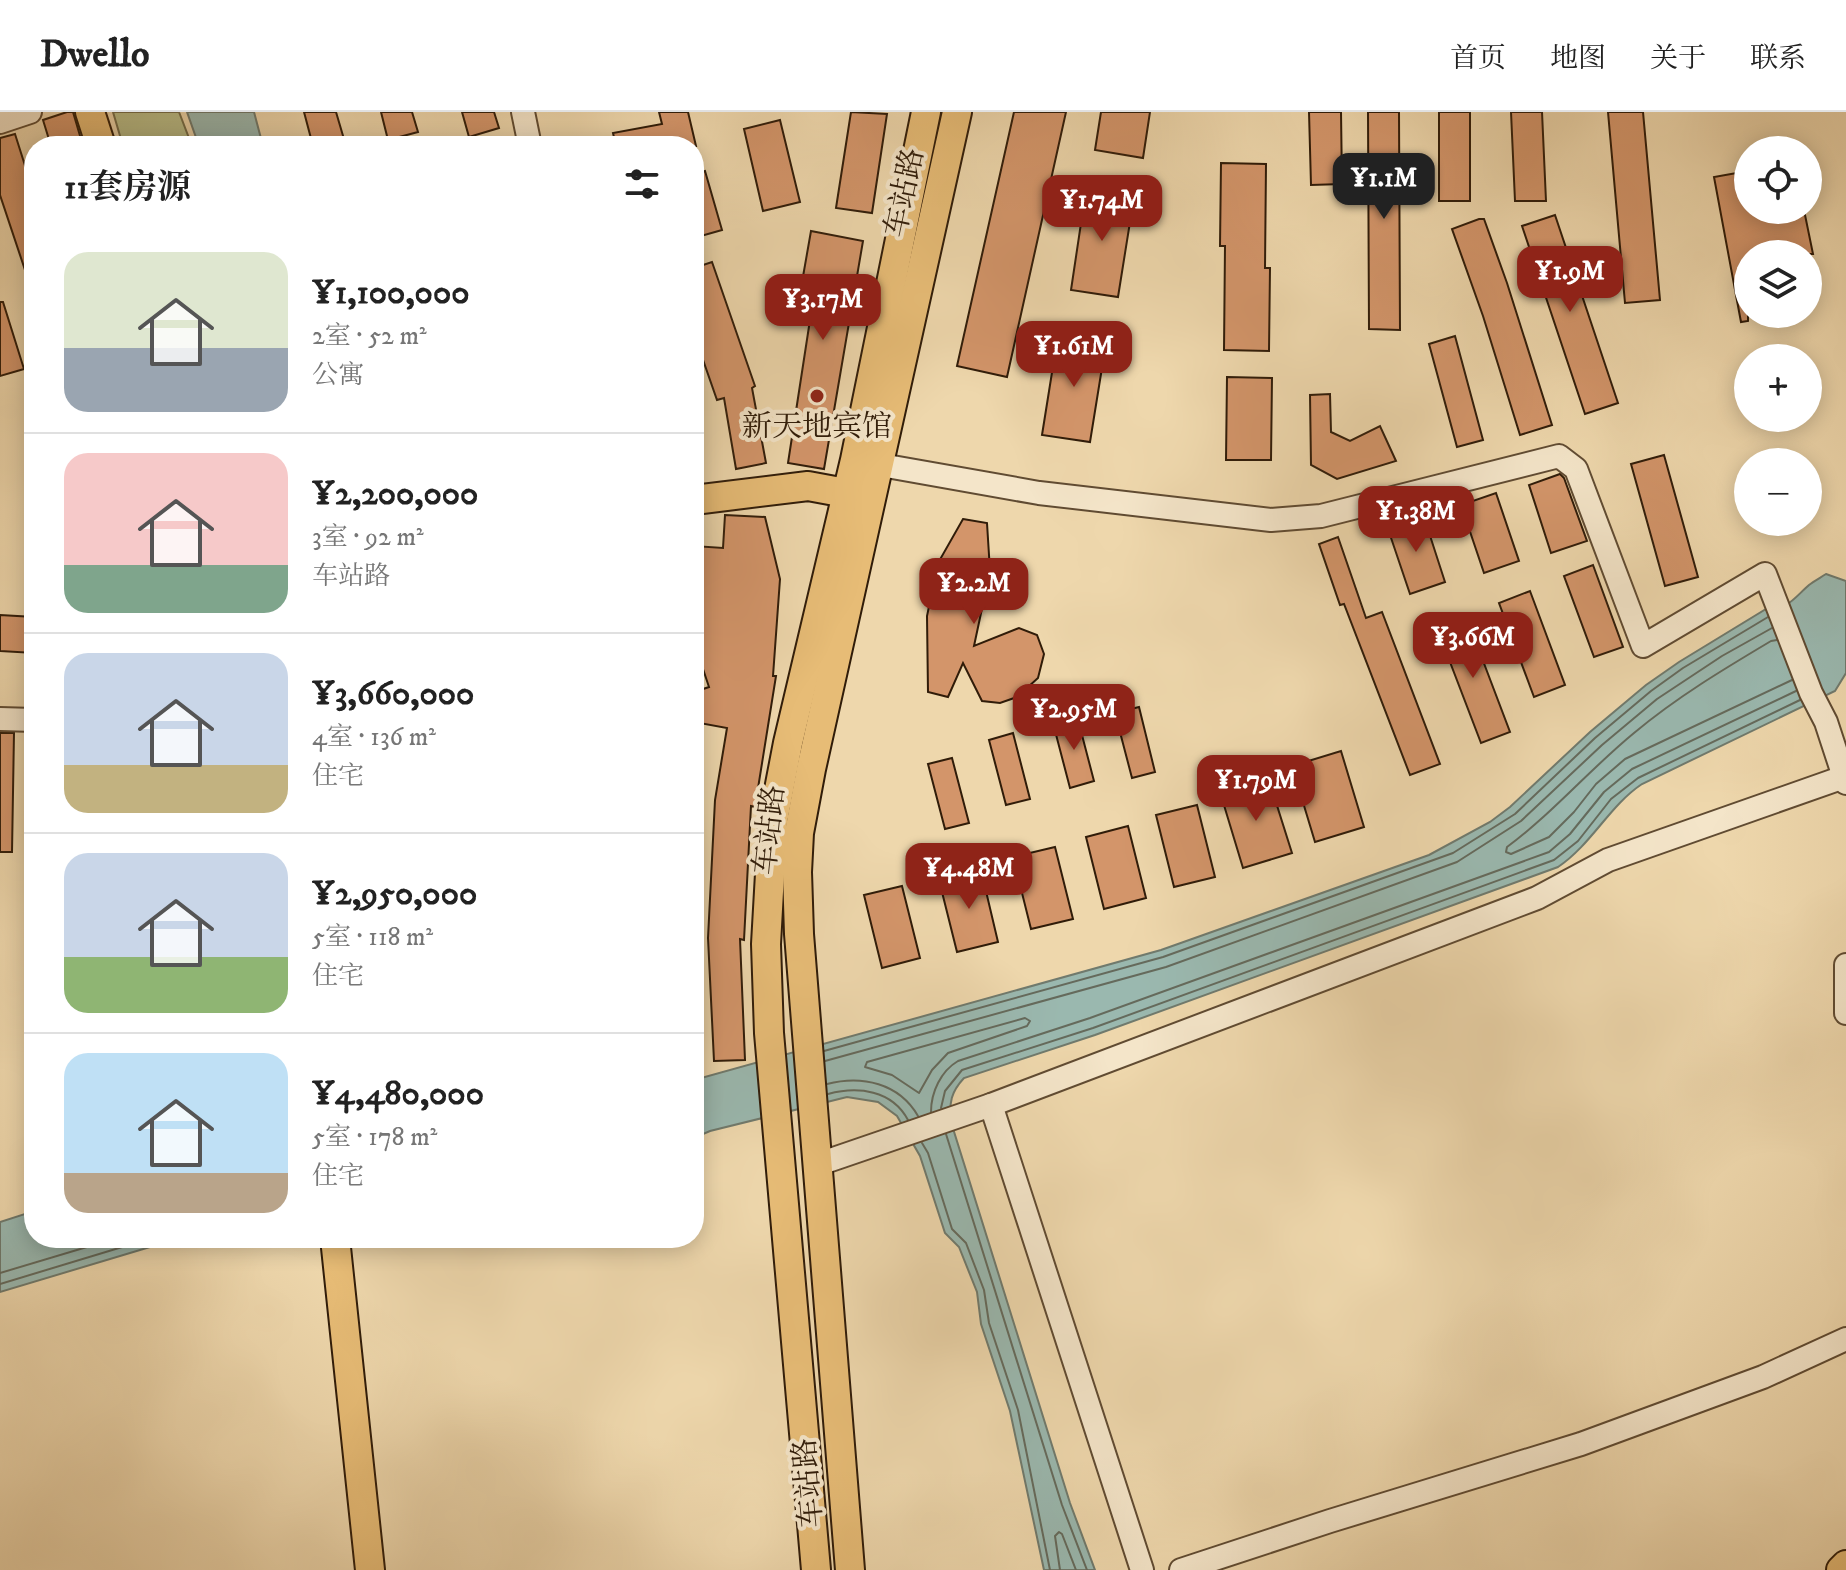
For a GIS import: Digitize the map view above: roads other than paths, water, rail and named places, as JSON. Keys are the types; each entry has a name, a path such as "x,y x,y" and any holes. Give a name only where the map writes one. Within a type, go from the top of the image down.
{"main road":[{"path":"90,112 98,136"},
{"name":"车站路","path":"868,462 926,112"},
{"name":"车站路","path":"816,1570 769,1033 766,944 773,821 788,743 868,462 957,112"},
{"path":"704,499 808,486 858,495"},
{"name":"车站路","path":"850,1570 812,1113 797,872 799,833 858,495"},
{"path":"336,1248 370,1570"},
{"path":"1841,1570 1846,1565"}],"street":[{"path":"0,122 30,112"},
{"path":"523,112 528,136"},
{"path":"816,1165 991,1105 1537,898 1608,860 1845,780 1826,722 1811,693 1765,574 1643,646 1576,469 1559,456 1321,516 1271,520 1039,493 868,462"},
{"path":"0,719 24,720"},
{"path":"1846,965 1846,1013"},
{"path":"991,1105 1142,1570"},
{"path":"1181,1570 1581,1444 1763,1377 1846,1339"}],"water":[{"path":"187,112 254,112 260,136 195,136"},
{"path":"1826,574 1846,581 1846,673 1835,691 1642,784 1558,867 1095,1035 964,1078 960,1083 952,1098 951,1122 1070,1503 1095,1570 1044,1570 1010,1411 981,1324 977,1292 959,1247 945,1233 920,1156 897,1116 878,1102 847,1097 704,1134 704,1077 1161,950 1429,855 1490,822 1510,807 1590,732 1646,685 1766,609 1785,605"},
{"path":"24,1214 24,1248 147,1248 0,1292 0,1222"}],"place":[{"name":"新天地宾馆","path":"817,396"}]}
